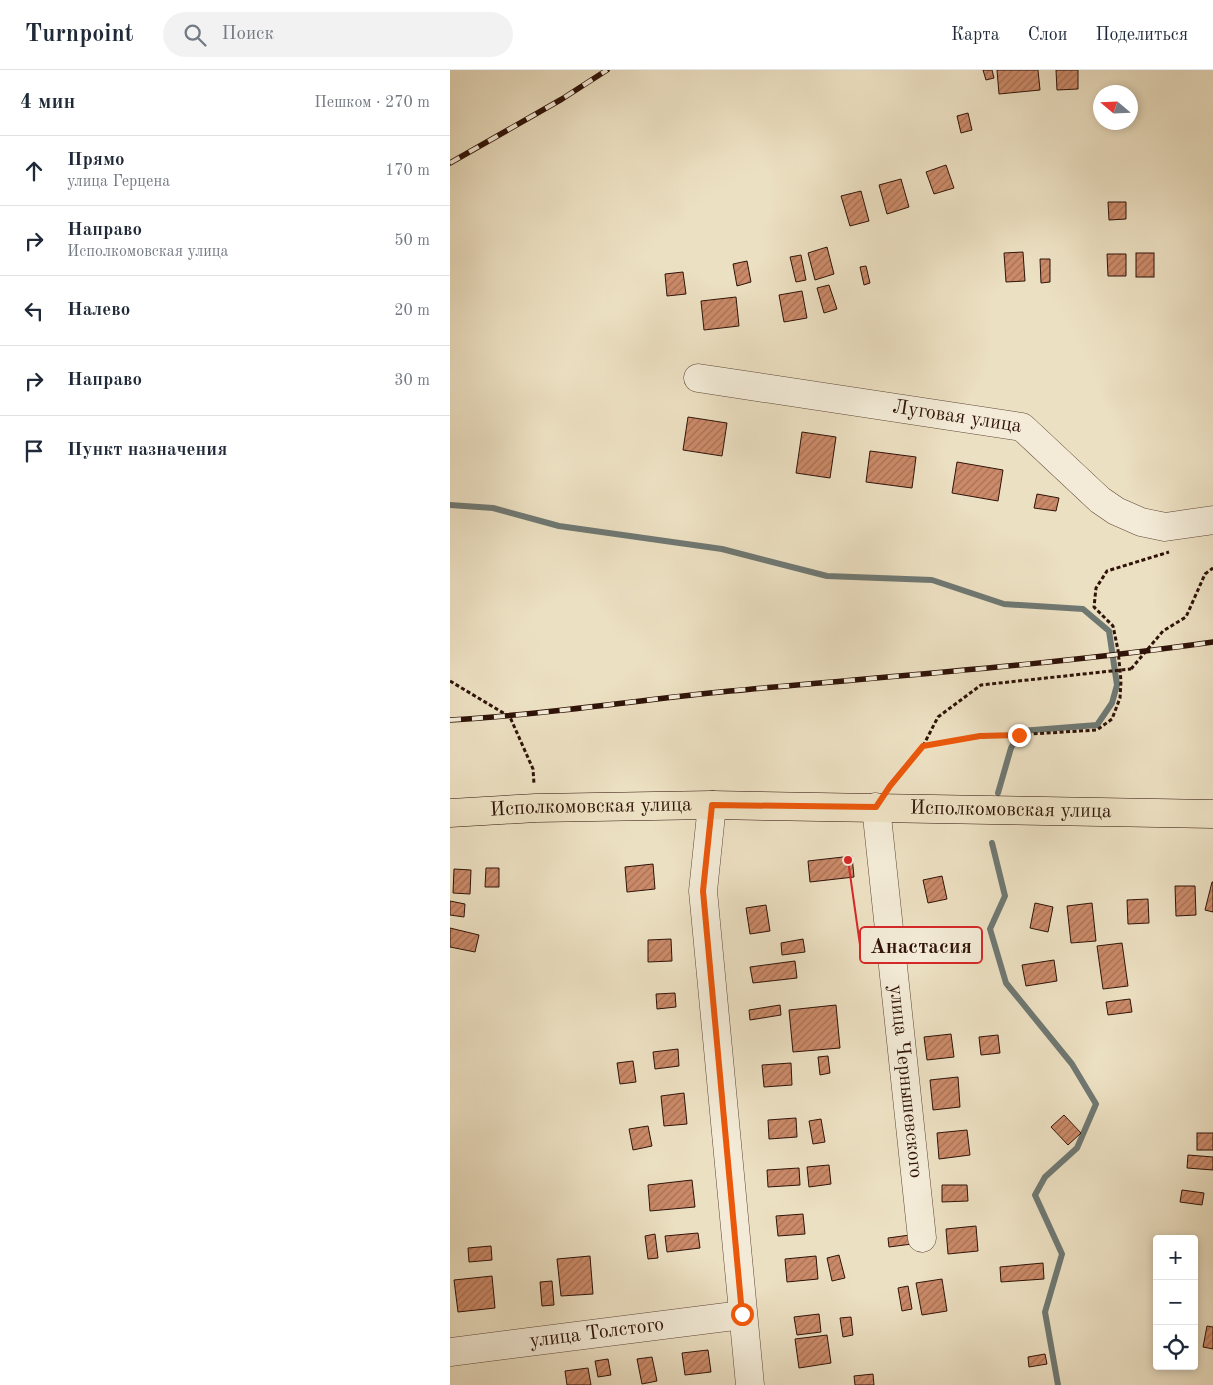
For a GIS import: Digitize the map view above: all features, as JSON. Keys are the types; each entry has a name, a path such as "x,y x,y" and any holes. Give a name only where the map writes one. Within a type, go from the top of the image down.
{"main road":[{"name":"Исполкомовская улица","path":"450,813 536,808 712,805 1213,814"}],"street":[{"name":"Луговая улица","path":"698,378 1022,427 1100,500 1116,511 1141,522 1165,527 1213,520"},
{"path":"712,805 703,891 750,1385"},
{"name":"улица Чернышевского","path":"876,807 922,1238"},
{"name":"улица Толстого","path":"450,1352 742,1314"}],"path":[{"path":"923,746 980,736 1097,730 1112,719 1120,698 1120,670 1113,626 1094,607 1096,588 1107,571 1170,552"},
{"path":"876,807 890,786 923,746 938,717 981,686 1131,669 1163,631 1186,616 1206,574 1213,568"},
{"path":"450,681 510,717 533,769 536,808"}],"building":[{"path":"983,70 992,70 994,78 986,80"},
{"path":"997,70 1038,70 1040,90 999,94"},
{"path":"1056,70 1078,70 1078,89 1057,90"},
{"path":"968,113 972,130 961,133 957,116"},
{"path":"946,165 954,188 934,194 926,172"},
{"path":"901,179 909,207 887,214 879,185"},
{"path":"861,191 869,221 850,226 841,196"},
{"path":"1108,202 1126,202 1126,219 1109,220"},
{"path":"827,247 834,274 815,280 808,253"},
{"path":"1023,252 1025,281 1006,282 1004,253"},
{"path":"1136,253 1154,253 1154,277 1136,277"},
{"path":"1107,254 1126,254 1126,276 1108,276"},
{"path":"801,255 806,280 796,282 790,257"},
{"path":"1040,259 1050,259 1050,282 1041,283"},
{"path":"747,261 751,282 737,286 733,264"},
{"path":"866,266 870,283 864,285 860,267"},
{"path":"683,272 686,294 667,296 665,274"},
{"path":"829,285 837,309 824,313 817,288"},
{"path":"802,291 807,318 784,322 779,295"},
{"path":"736,297 739,326 704,330 701,301"},
{"path":"688,417 727,423 722,456 683,450"},
{"path":"802,432 836,437 830,478 796,473"},
{"path":"870,451 916,457 912,488 866,482"},
{"path":"957,462 1003,470 998,501 952,493"},
{"path":"1037,494 1059,498 1056,511 1034,508"},
{"path":"852,856 854,877 810,882 808,861"},
{"path":"653,864 655,889 627,892 625,867"},
{"path":"486,868 499,868 499,887 485,887"},
{"path":"454,869 471,870 470,894 453,893"},
{"path":"942,876 947,899 928,903 923,880"},
{"path":"1213,882 1213,912 1205,910"},
{"path":"1175,886 1195,886 1196,915 1176,916"},
{"path":"1148,899 1149,923 1128,924 1127,900"},
{"path":"450,901 465,904 464,917 450,915"},
{"path":"1035,903 1053,907 1048,932 1030,928"},
{"path":"1092,903 1096,941 1071,943 1067,906"},
{"path":"766,905 770,931 750,934 746,908"},
{"path":"450,928 479,935 475,952 450,947"},
{"path":"671,939 672,961 648,962 648,940"},
{"path":"803,939 805,952 782,955 781,943"},
{"path":"1122,943 1128,986 1103,989 1097,946"},
{"path":"1054,960 1057,981 1026,986 1022,965"},
{"path":"795,961 797,978 753,983 750,967"},
{"path":"675,993 676,1007 657,1009 656,994"},
{"path":"1130,999 1132,1012 1108,1015 1106,1002"},
{"path":"780,1005 781,1015 750,1020 749,1010"},
{"path":"836,1005 840,1048 793,1052 789,1010"},
{"path":"951,1034 954,1057 927,1060 924,1037"},
{"path":"998,1035 1000,1053 981,1055 979,1037"},
{"path":"678,1049 679,1066 655,1069 653,1052"},
{"path":"828,1056 830,1073 820,1075 818,1057"},
{"path":"633,1061 636,1082 620,1084 617,1063"},
{"path":"791,1063 792,1085 764,1087 762,1065"},
{"path":"958,1077 960,1107 933,1110 930,1080"},
{"path":"684,1093 687,1124 664,1126 661,1096"},
{"path":"1064,1115 1081,1133 1068,1145 1051,1127"},
{"path":"796,1118 797,1137 769,1139 768,1120"},
{"path":"821,1119 825,1142 813,1144 809,1121"},
{"path":"648,1126 652,1146 633,1150 629,1129"},
{"path":"967,1130 970,1155 939,1159 937,1133"},
{"path":"1197,1133 1213,1133 1213,1150 1197,1150"},
{"path":"1188,1155 1213,1157 1213,1170 1187,1168"},
{"path":"829,1165 831,1184 809,1187 807,1167"},
{"path":"799,1168 800,1185 768,1187 767,1170"},
{"path":"692,1180 695,1207 650,1211 648,1185"},
{"path":"942,1185 967,1185 968,1201 942,1202"},
{"path":"1182,1190 1204,1193 1202,1205 1180,1202"},
{"path":"803,1214 805,1234 778,1236 776,1216"},
{"path":"976,1226 978,1251 948,1254 946,1229"},
{"path":"698,1233 700,1248 667,1252 665,1236"},
{"path":"655,1234 658,1258 648,1259 645,1236"},
{"path":"910,1235 912,1244 889,1247 888,1238"},
{"path":"491,1246 492,1260 469,1262 468,1248"},
{"path":"839,1255 845,1278 832,1281 827,1258"},
{"path":"590,1256 593,1294 561,1296 557,1259"},
{"path":"816,1256 818,1279 787,1282 785,1259"},
{"path":"1043,1263 1044,1279 1001,1282 1000,1267"},
{"path":"492,1276 495,1308 458,1312 454,1280"},
{"path":"942,1279 947,1311 922,1315 916,1283"},
{"path":"552,1281 554,1305 542,1306 540,1282"},
{"path":"908,1286 912,1309 902,1311 898,1288"},
{"path":"819,1314 821,1332 797,1335 794,1317"},
{"path":"851,1317 853,1335 843,1337 840,1318"},
{"path":"1207,1326 1213,1327 1213,1349 1203,1347"},
{"path":"827,1335 831,1363 799,1368 795,1339"},
{"path":"708,1350 711,1372 685,1375 682,1353"},
{"path":"1045,1354 1047,1364 1029,1367 1028,1357"},
{"path":"652,1357 657,1381 642,1384 637,1359"},
{"path":"608,1359 611,1375 598,1377 595,1361"},
{"path":"588,1368 591,1385 567,1385 565,1371"},
{"path":"873,1374 874,1385 855,1385 854,1376"}],"waterway":[{"path":"450,505 493,508 559,526 722,549 827,576 932,580 1004,604 1083,609 1109,631 1117,685 1112,703 1097,725 1021,731 1011,748 998,793"},
{"path":"992,843 1005,896 990,929 1006,983 1072,1064 1096,1104 1077,1148 1045,1177 1035,1195 1062,1254 1045,1312 1058,1385"}],"railway":[{"path":"450,163 562,99 607,70"},
{"path":"450,720 520,715 730,691 1032,664 1213,642"}],"place":[{"name":"Анастасия","path":"848,860"}],"route":[{"path":"742,1314 703,891 712,805 876,807 890,786 923,746 980,736 1019,735"}]}
